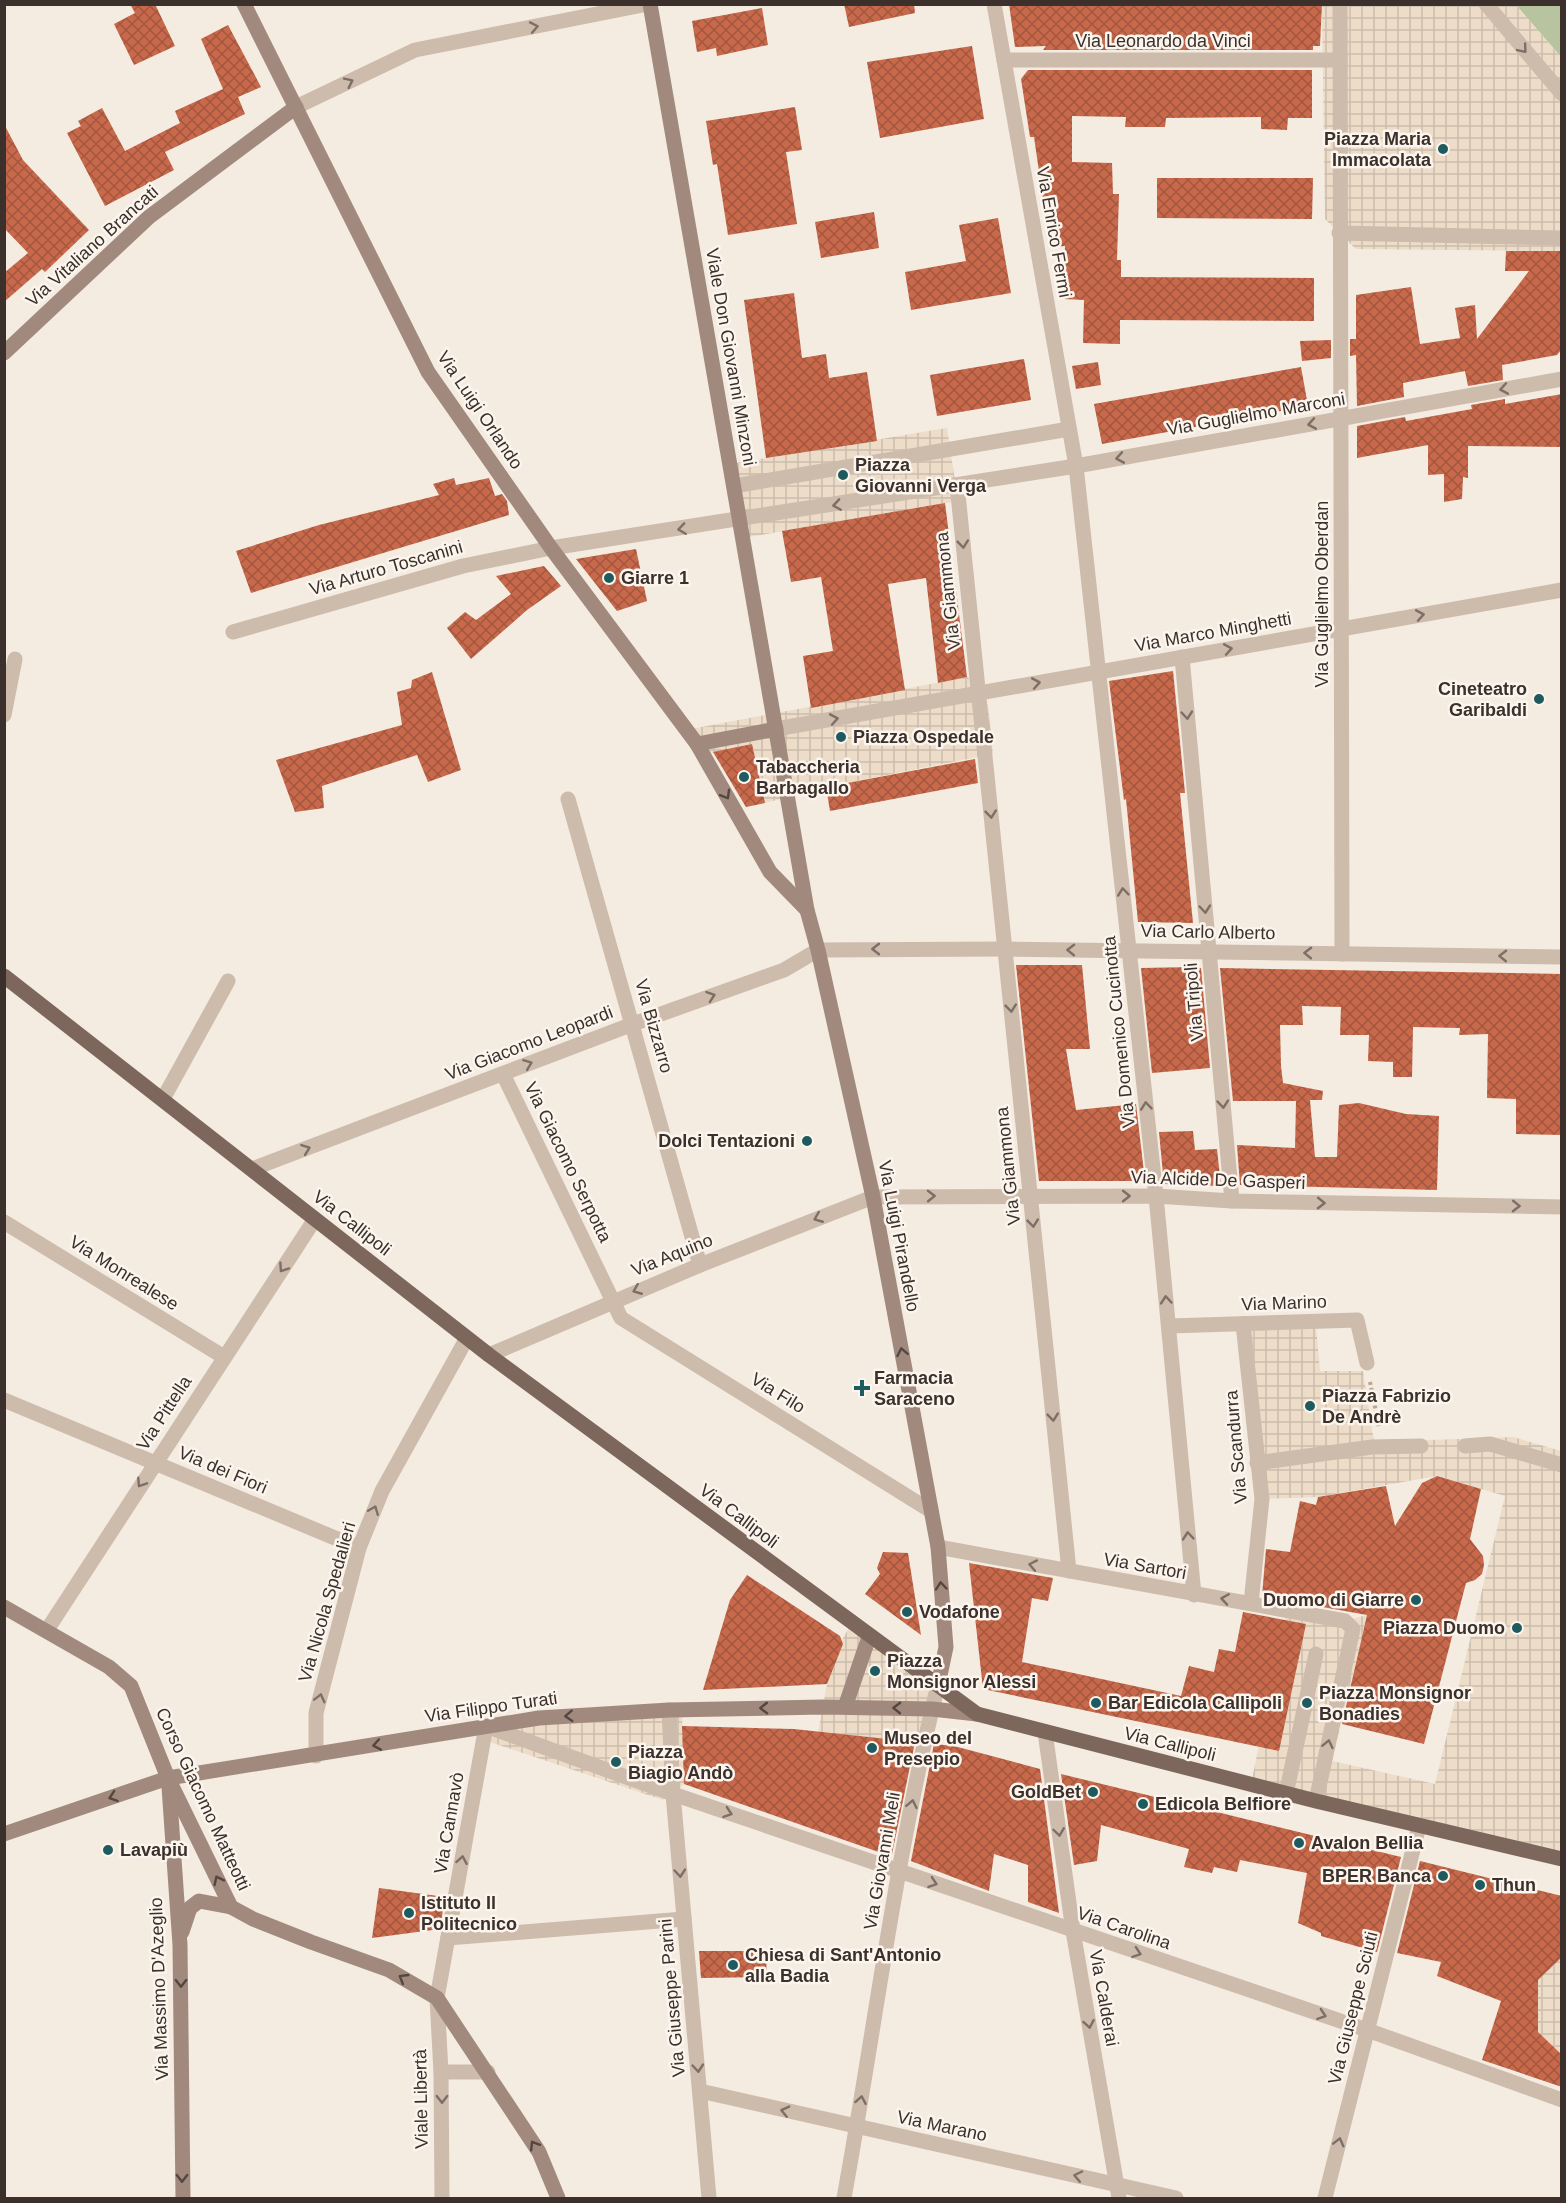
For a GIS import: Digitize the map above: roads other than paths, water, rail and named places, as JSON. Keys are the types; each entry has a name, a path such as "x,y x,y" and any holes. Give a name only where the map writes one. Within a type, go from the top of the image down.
{"main road":[{"name":"Via Callipoli","path":"4,976 489,1355 869,1637 977,1714 1286,1794 1562,1858"}],"street":[{"name":"Via Luigi Orlando","path":"244,4 428,372 551,548 697,744 770,872 807,910"},
{"path":"296,107 415,50 649,4"},
{"name":"Viale Don Giovanni Minzoni","path":"649,4 788,797"},
{"name":"Via Enrico Fermi","path":"994,4 1076,466"},
{"name":"Via Guglielmo Oberdan","path":"1340,4 1342,954"},
{"path":"1486,4 1562,94"},
{"name":"Via Leonardo da Vinci","path":"1004,60 1340,60"},
{"name":"Via Vitaliano Brancati","path":"4,353 149,217 296,107"},
{"path":"1340,233 1562,238"},
{"name":"Via Guglielmo Marconi","path":"740,520 1076,466 1562,379"},
{"path":"734,486 1069,429"},
{"name":"Via Domenico Cucinotta","path":"1076,466 1156,1196 1194,1594"},
{"name":"Via Giammona","path":"957,486 1069,1572"},
{"path":"551,548 740,520"},
{"name":"Via Arturo Toscanini","path":"233,632 463,566 551,548"},
{"name":"Via Marco Minghetti","path":"775,722 978,693 1562,590"},
{"name":"Via Tripoli","path":"1182,657 1232,1201"},
{"path":"4,715 15,658"},
{"path":"697,744 775,722"},
{"name":"Via Luigi Pirandello","path":"788,797 807,910 873,1197 938,1547 946,1647 938,1685"},
{"name":"Via Bizzarro","path":"568,799 700,1265"},
{"name":"Via Carlo Alberto","path":"818,950 1005,949 1562,957"},
{"name":"Via Giacomo Leopardi","path":"252,1169 633,1024 784,970 818,950"},
{"path":"162,1100 228,981"},
{"name":"Via Giacomo Serpotta","path":"503,1074 614,1300"},
{"name":"Via Alcide De Gasperi","path":"873,1197 1156,1196 1232,1201 1562,1207"},
{"name":"Via Aquino","path":"489,1355 614,1300 873,1197"},
{"name":"Via Pittella","path":"47,1630 315,1219"},
{"name":"Via Monrealese","path":"4,1222 224,1357"},
{"name":"Via Filo","path":"614,1300 621,1318 931,1510"},
{"name":"Via Marino","path":"1169,1326 1358,1320 1367,1363"},
{"name":"Via Scandurra","path":"1244,1324 1262,1499 1251,1603"},
{"name":"Via Nicola Spedalieri","path":"315,1756 316,1713 359,1548 381,1491 467,1338"},
{"name":"Via dei Fiori","path":"4,1400 359,1548"},
{"path":"1465,1446 1490,1444 1562,1465"},
{"path":"1257,1463 1381,1447 1421,1446"},
{"name":"Via Sartori","path":"938,1547 1345,1621 1353,1629 1316,1801"},
{"name":"Corso Giacomo Matteotti","path":"4,1607 109,1667 131,1686 168,1778 231,1907 282,1931 389,1970 437,1998 539,2152 558,2199"},
{"path":"845,1707 869,1637"},
{"path":"1286,1794 1316,1654"},
{"name":"Via Giovanni Meli","path":"843,2199 900,1872 938,1685"},
{"name":"Via Filippo Turati","path":"4,1834 168,1778 539,1718 669,1710 823,1707 932,1709 977,1714"},
{"name":"Via Giuseppe Parini","path":"669,1710 673,1794 709,2199"},
{"name":"Via Carolina","path":"486,1726 673,1794 1367,2030 1562,2100"},
{"name":"Via Cannavò","path":"437,1998 486,1726"},
{"name":"Via Calderai","path":"1045,1732 1073,1931 1118,2192"},
{"name":"Via Massimo D'Azeglio","path":"168,1778 180,1945 183,2199"},
{"name":"Via Giuseppe Sciuti","path":"1325,2199 1419,1826"},
{"path":"180,1945 184,1922 190,1908 199,1901 231,1907"},
{"path":"448,1938 684,1919"},
{"name":"Viale Libertà","path":"437,1998 441,2072 442,2199"},
{"path":"441,2072 488,2072"},
{"name":"Via Marano","path":"700,2091 857,2127 1118,2192 1176,2199"}],"place":[{"name":"Piazza Maria Immacolata","path":"1443,149"},
{"name":"Piazza Giovanni Verga","path":"843,475"},
{"name":"Giarre 1","path":"609,578"},
{"name":"Cineteatro Garibaldi","path":"1539,699"},
{"name":"Piazza Ospedale","path":"841,737"},
{"name":"Tabaccheria Barbagallo","path":"744,777"},
{"name":"Dolci Tentazioni","path":"807,1141"},
{"name":"Farmacia Saraceno","path":"862,1388"},
{"name":"Piazza Fabrizio De Andrè","path":"1310,1406"},
{"name":"Duomo di Giarre","path":"1416,1600"},
{"name":"Vodafone","path":"907,1612"},
{"name":"Piazza Duomo","path":"1517,1628"},
{"name":"Piazza Monsignor Alessi","path":"875,1671"},
{"name":"Bar Edicola Callipoli","path":"1096,1703"},
{"name":"Piazza Monsignor Bonadies","path":"1307,1703"},
{"name":"Museo del Presepio","path":"872,1748"},
{"name":"Piazza Biagio Andò","path":"616,1762"},
{"name":"GoldBet","path":"1093,1792"},
{"name":"Edicola Belfiore","path":"1143,1804"},
{"name":"Avalon Bellia","path":"1299,1843"},
{"name":"Lavapiù","path":"108,1850"},
{"name":"BPER Banca","path":"1443,1876"},
{"name":"Thun","path":"1480,1885"},
{"name":"Istituto Il Politecnico","path":"409,1913"},
{"name":"Chiesa di Sant'Antonio alla Badia","path":"733,1965"}]}
